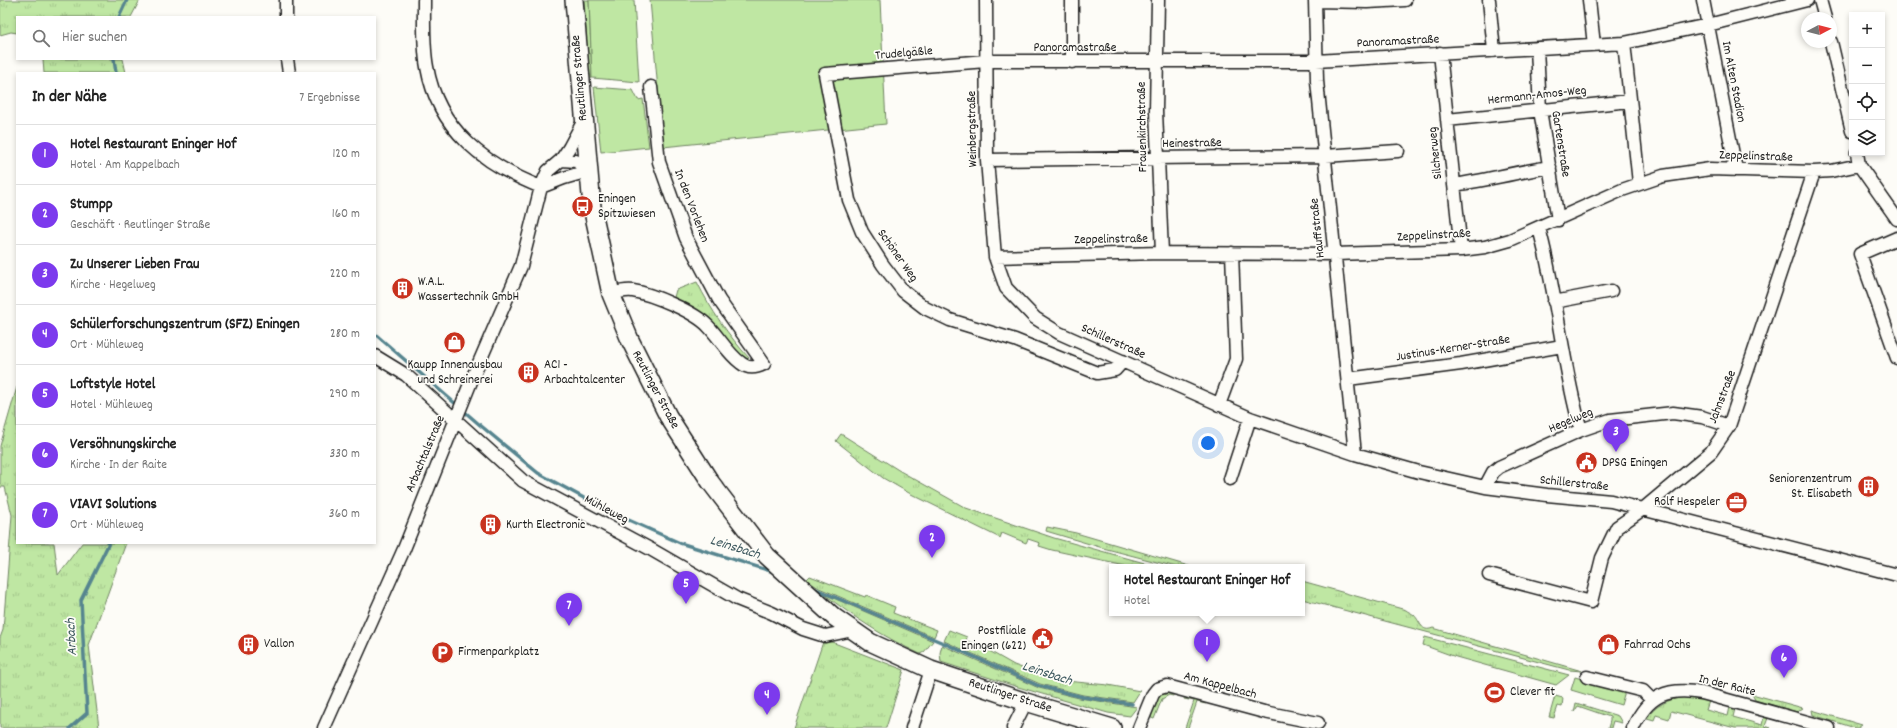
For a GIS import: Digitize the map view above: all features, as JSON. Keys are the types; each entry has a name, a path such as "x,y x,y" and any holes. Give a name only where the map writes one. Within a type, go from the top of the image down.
{"main road":[{"name":"Reutlinger Straße","path":"574,0 588,171 596,229 611,294 630,340 668,416 711,483 767,556 834,617 870,642 930,670 1026,702 1112,728"}],"street":[{"path":"286,0 286,16"},
{"path":"424,0 426,65 430,81 447,118 461,137 473,149 506,170 541,187 588,171"},
{"name":"Weinbergstraße","path":"986,0 987,160 995,257"},
{"path":"1072,0 1072,62"},
{"name":"Frauenkirchstraße","path":"1158,0 1156,61 1157,158 1162,253"},
{"path":"1315,0 1367,2 1405,0"},
{"name":"Hauffstraße","path":"1315,0 1316,61 1355,454"},
{"path":"1489,0 1494,51"},
{"path":"1589,0 1594,45"},
{"name":"Im Alten Stadion","path":"1703,0 1736,170"},
{"name":"Panoramastraße","path":"986,62 1316,61 1624,43 1708,25 1807,0"},
{"path":"1820,0 1823,12"},
{"path":"1624,43 1639,183"},
{"name":"Gartenstraße","path":"1536,48 1540,110 1558,220"},
{"path":"1832,48 1849,120"},
{"name":"Silcherweg","path":"1440,53 1461,250"},
{"path":"287,60 289,72"},
{"name":"Trudelgäßle","path":"825,74 986,62"},
{"name":"Schöner Weg","path":"825,74 849,200 862,232 879,258 908,296 925,308 950,320 1015,340 1097,373 1115,370 1123,361"},
{"name":"In den Vorlehen","path":"611,294 633,291 679,308 695,316 706,324 741,364 749,367 764,364 719,300 686,238 659,162 651,87"},
{"name":"Hermann-Amos-Weg","path":"1447,120 1630,101"},
{"name":"Arbachtalstraße","path":"324,728 404,549 456,420 521,266 541,187 548,171 561,160 584,120"},
{"name":"Heinestraße","path":"987,160 1325,156 1398,151"},
{"path":"1858,159 1897,219"},
{"name":"Zeppelinstraße","path":"995,257 1162,253 1334,254 1461,250 1500,244 1558,220 1639,183 1664,176 1688,171 1831,171 1858,159"},
{"path":"561,160 576,161 588,171"},
{"path":"1454,185 1488,179 1509,173 1550,167"},
{"name":"Jahnstraße","path":"1489,575 1591,602 1602,558 1617,527 1643,509 1711,452 1729,426 1814,172"},
{"path":"1539,228 1562,346 1581,430"},
{"path":"1897,238 1860,254 1897,358"},
{"path":"1218,405 1236,359 1232,253"},
{"name":"Schillerstraße","path":"995,257 1006,288 1035,318 1059,333 1250,418 1355,454 1419,472 1485,487 1611,501 1897,575"},
{"path":"1554,302 1611,291"},
{"name":"Justinus-Kerner-Straße","path":"1348,379 1461,364 1562,346"},
{"name":"Mühleweg","path":"376,357 406,375 524,481 652,550 737,599 772,613 803,629 825,636 853,630"},
{"name":"Hegelweg","path":"1485,487 1493,472 1499,467 1581,430 1610,420 1673,413 1702,418 1729,426"},
{"path":"1230,480 1250,418"},
{"path":"912,728 930,670"},
{"path":"1587,677 1643,691 1652,700"},
{"name":"Am Kappelbach","path":"1139,728 1153,694 1157,689 1167,686 1253,709 1318,723"},
{"name":"In der Raite","path":"1633,728 1643,708 1652,700 1674,691 1692,691 1829,728"},
{"path":"1013,728 1026,702"}],"green space":[{"path":"0,0 140,0 132,16 16,16 16,33 11,32 0,35"},
{"path":"584,0 589,0 592,78 589,79"},
{"path":"589,0 634,0 639,82 592,78"},
{"path":"650,0 880,0 886,124 663,147"},
{"path":"43,60 123,60 126,72 44,72"},
{"path":"594,87 633,90 638,100 643,99 649,147 601,152"},
{"path":"697,282 720,322 749,358 745,360 673,301 676,290"},
{"path":"16,390 16,544 54,544 58,575 81,544 126,544 89,645 99,728 0,728 0,638 3,630 12,515 5,487 0,487 0,446"},
{"path":"841,434 900,471 966,508 1054,538 1148,564 1116,564 1052,550 1039,546 1040,543 1028,539 1026,543 1002,533 1000,538 909,493 883,478 836,441"},
{"path":"1047,527 1076,533 1182,564 1164,564 1046,531"},
{"path":"810,576 865,597 866,595 895,607 893,613 937,630 934,637 819,588 806,580"},
{"path":"1305,582 1406,610 1414,615 1426,629 1433,628 1582,671 1569,670 1305,600"},
{"path":"824,594 933,641 924,652 920,654 870,627 847,612"},
{"path":"949,630 967,637 966,641 977,644 1014,665 1055,680 1108,685 1140,691 1133,702 1083,695 1040,684 944,641"},
{"path":"1425,637 1569,675 1556,685 1456,657 1423,645"},
{"path":"824,639 904,670 886,728 794,728"},
{"path":"942,645 1039,688 1079,698 1137,707 1130,716 1108,713 1018,687 941,662 940,653"},
{"path":"1575,677 1625,691 1621,705 1571,690"},
{"path":"1163,691 1174,693 1173,696 1169,695 1162,699 1154,719 1149,717 1158,694"},
{"path":"1752,694 1803,708 1797,712 1755,700"},
{"path":"1185,696 1207,701 1206,704 1197,702 1188,728 1185,728 1194,701 1184,699"},
{"path":"1555,696 1563,698 1562,707 1558,706 1554,718 1549,717"},
{"path":"1684,697 1709,701 1706,710 1728,716 1730,707 1735,709 1733,717 1762,725 1764,717 1768,718 1765,726 1771,728 1735,728 1671,711 1669,719 1656,715 1654,720 1647,718 1650,713 1663,703"},
{"path":"1576,703 1618,716 1622,723 1613,721 1611,728 1608,728 1610,717 1578,706 1574,712"},
{"path":"1812,710 1862,725 1855,728 1813,715"}],"waterway":[{"name":"Arbach","path":"119,16 127,0"},
{"name":"Arbach","path":"114,60 116,72"},
{"name":"Leinsbach","path":"376,335 538,473 604,509 680,543 774,572"},
{"name":"Arbach","path":"70,728 87,713 81,600 109,544"},
{"name":"Leinsbach","path":"811,587 948,645 1039,686 1083,697 1132,704"}],"place":[{"name":"Eningen Spitzwiesen","path":"582,206"},
{"name":"W.A.L. Wassertechnik GmbH","path":"403,289"},
{"name":"Kaupp Innenausbau und Schreinerei","path":"455,343"},
{"name":"AC1 - Arbachtalcenter","path":"528,372"},
{"name":"Zu Unserer Lieben Frau","path":"1616,452"},
{"name":"DPSG Eningen","path":"1586,463"},
{"name":"Seniorenzentrum St. Elisabeth","path":"1868,486"},
{"name":"Rolf Hespeler","path":"1736,502"},
{"name":"Kurth Electronic","path":"490,525"},
{"name":"Stumpp","path":"932,558"},
{"name":"Loftstyle Hotel","path":"686,604"},
{"name":"VIAVI Solutions","path":"569,626"},
{"name":"Postfiliale Eningen (622)","path":"1042,638"},
{"name":"Vallon","path":"248,644"},
{"name":"Fahrrad Ochs","path":"1608,645"},
{"name":"Firmenparkplatz","path":"443,652"},
{"name":"Hotel Restaurant Eninger Hof","path":"1207,662"},
{"name":"Versöhnungskirche","path":"1784,678"},
{"name":"Clever fit","path":"1495,692"},
{"name":"Schülerforschungszentrum (SFZ) Eningen","path":"767,715"}]}
